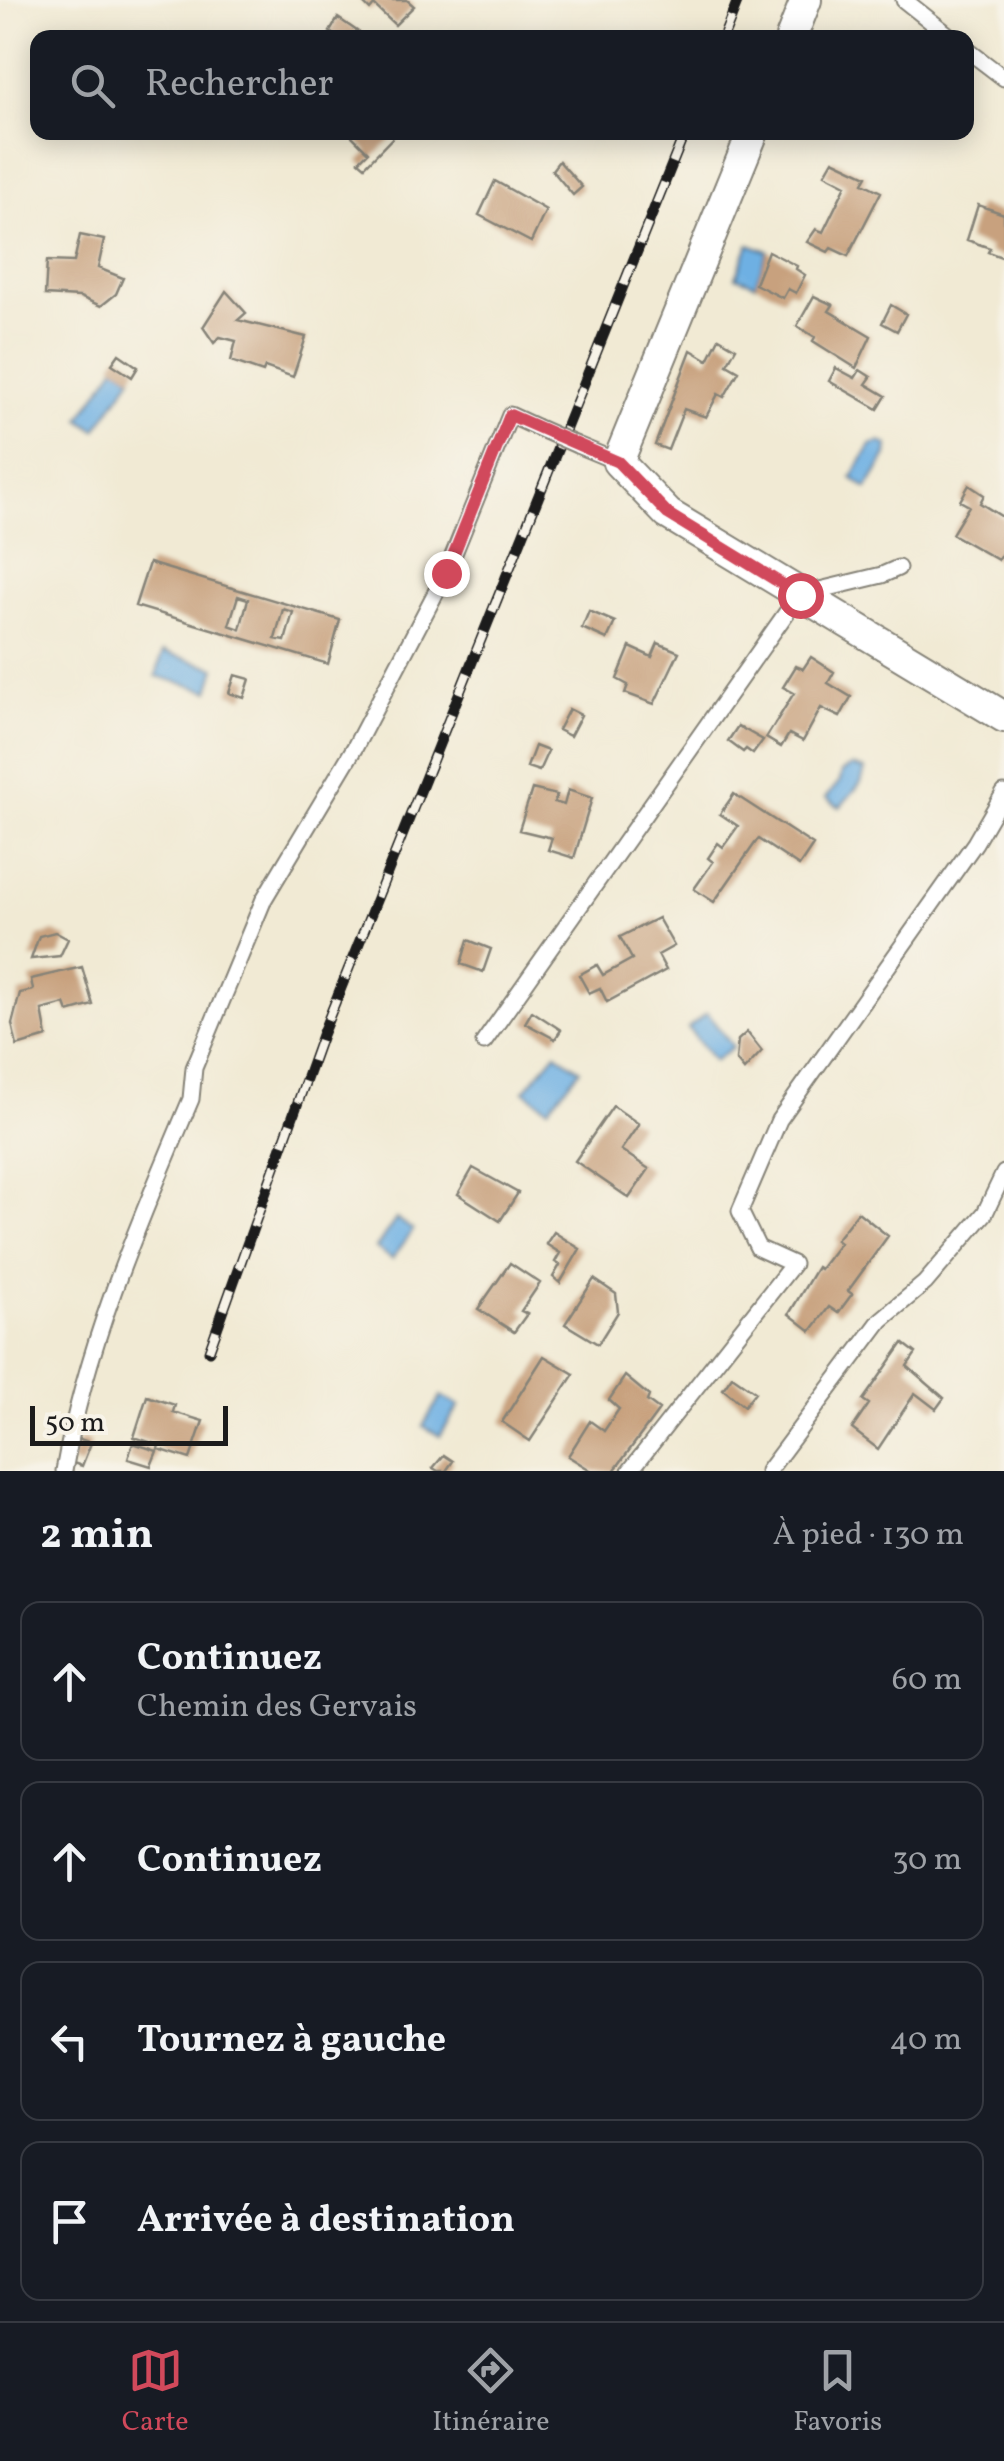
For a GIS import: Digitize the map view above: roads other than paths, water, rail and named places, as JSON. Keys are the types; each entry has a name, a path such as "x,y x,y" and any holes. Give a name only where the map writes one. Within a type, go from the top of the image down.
{"street":[{"path":"794,30 806,0"},
{"path":"750,140 618,462 668,514 1004,717"}],"lane":[{"path":"904,0 942,30"},
{"path":"974,55 1004,78"},
{"path":"64,1471 74,1414 119,1271 191,1099 194,1068 264,899 355,747 446,573 510,415 618,462"},
{"path":"484,1042 800,595 898,568"},
{"path":"630,1471 794,1264 758,1248 740,1211 779,1120 975,843 1004,794"},
{"path":"768,1471 881,1320 925,1283 985,1213 1004,1172"}],"water":[{"path":"749,244 768,251 755,284 736,277"},
{"path":"116,366 132,377 96,430 80,419"},
{"path":"871,445 888,445 887,455 867,489 852,478"},
{"path":"163,652 216,668 209,691 156,676"},
{"path":"852,766 865,770 861,783 840,807 826,798 840,781 842,772"},
{"path":"707,1013 733,1047 714,1061 688,1028"},
{"path":"556,1053 580,1070 548,1108 524,1091"},
{"path":"396,1219 413,1230 392,1259 376,1248"},
{"path":"441,1396 459,1406 440,1436 423,1426"}],"railway":[{"path":"726,30 738,0"},
{"path":"209,1351 322,1035 682,140"}]}
